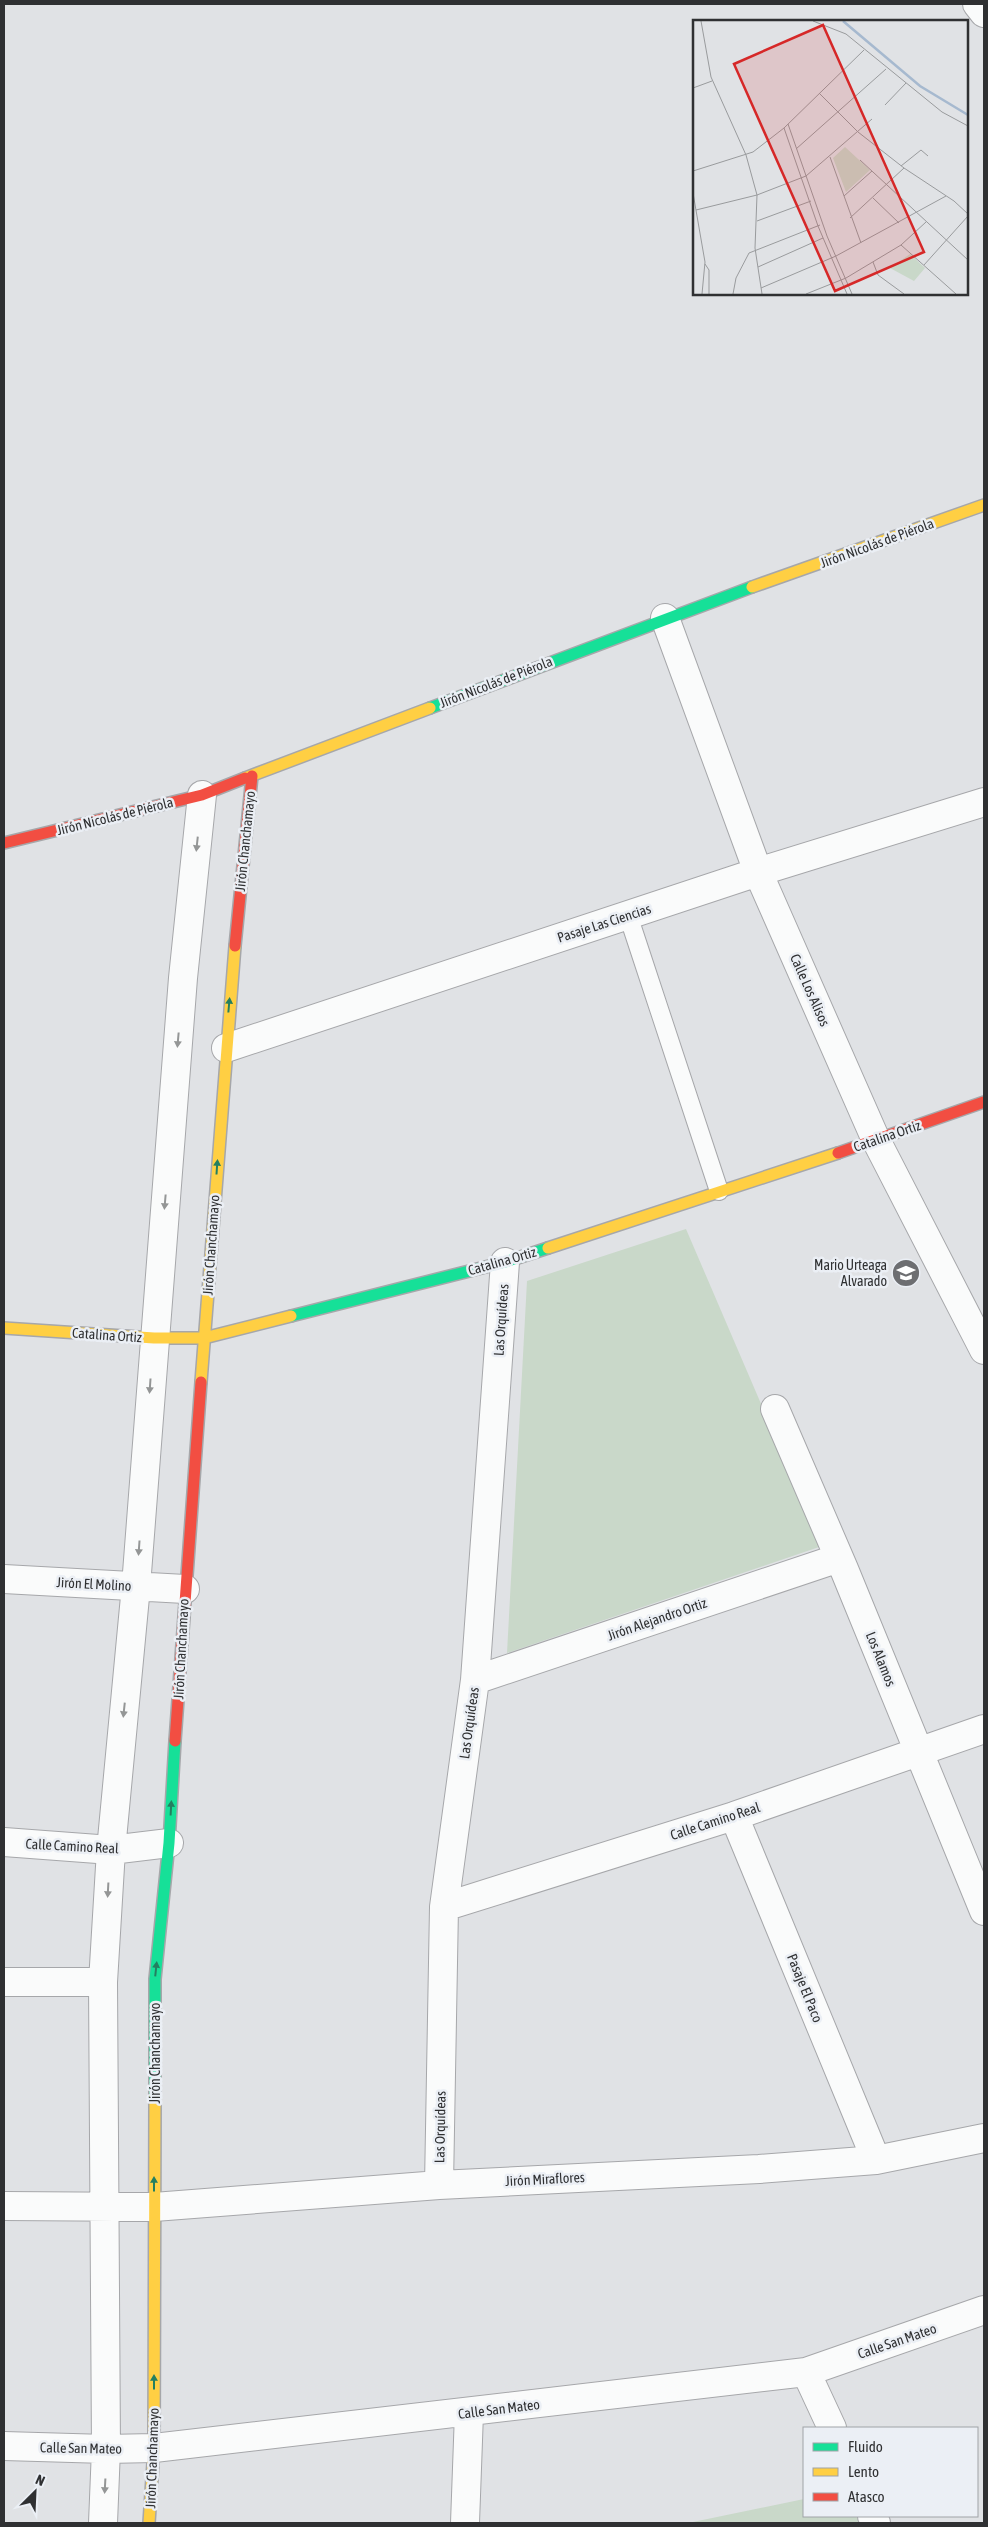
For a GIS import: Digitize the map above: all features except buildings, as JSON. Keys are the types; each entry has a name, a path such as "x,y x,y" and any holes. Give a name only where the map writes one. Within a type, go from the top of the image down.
{"street":[{"path":"977,4 984,13"},
{"name":"Jirón Nicolás de Piérola","path":"4,843 202,795 665,618 984,505"},
{"name":"Calle Los Alisos","path":"665,618 758,872 876,1140 984,1350"},
{"name":"Jirón Chanchamayo","path":"149,2523 154,2448 155,1979 169,1843 184,1589 226,1048 252,776"},
{"path":"103,2523 106,2449 103,1982 110,1850 136,1586 183,978 202,795"},
{"name":"Pasaje Las Ciencias","path":"226,1048 758,872 984,802"},
{"name":"Catalina Ortiz","path":"4,1328 154,1338 204,1338 505,1262 876,1140 984,1102"},
{"name":"Las Orquídeas","path":"439,2185 444,1907 475,1680 505,1262"},
{"name":"Los Alamos","path":"775,1409 839,1558 984,1911"},
{"name":"Jirón Alejandro Ortiz","path":"475,1680 839,1558"},
{"name":"Jirón El Molino","path":"4,1579 184,1589"},
{"name":"Calle Camino Real","path":"444,1907 734,1816 984,1729"},
{"name":"Pasaje El Paco","path":"734,1816 876,2160"},
{"name":"Calle Camino Real","path":"4,1842 110,1850 169,1843"},
{"path":"4,1982 103,1982"},
{"name":"Jirón Miraflores","path":"4,2206 154,2207 439,2185 759,2169 876,2160 984,2138"},
{"name":"Calle San Mateo","path":"4,2446 106,2449 154,2448 469,2413 806,2372 984,2310"},
{"path":"806,2372 832,2427"},
{"path":"465,2523 469,2413"}],"lane":[{"path":"628,915 719,1191"}],"green space":[{"path":"686,1229 822,1546 507,1653 527,1281"},
{"path":"803,2499 803,2517 857,2517 860,2523 688,2523"}],"traffic: fast":[{"path":"430,708 752,587"},
{"path":"291,1316 505,1262 548,1248"},
{"path":"155,2096 155,1979 169,1843 175,1741"}],"traffic: slow":[{"path":"752,587 984,505"},
{"path":"245,778 430,708"},
{"path":"201,1382 235,946"},
{"path":"548,1248 838,1153"},
{"path":"4,1328 154,1338 204,1338 291,1316"},
{"path":"149,2523 154,2448 155,2096"}],"traffic: jam":[{"path":"235,946 252,776"},
{"path":"4,843 202,795 245,778"},
{"path":"838,1153 984,1102"},
{"path":"175,1741 201,1382"}],"place":[{"name":"Mario Urteaga Alvarado","path":"906,1273"}]}
